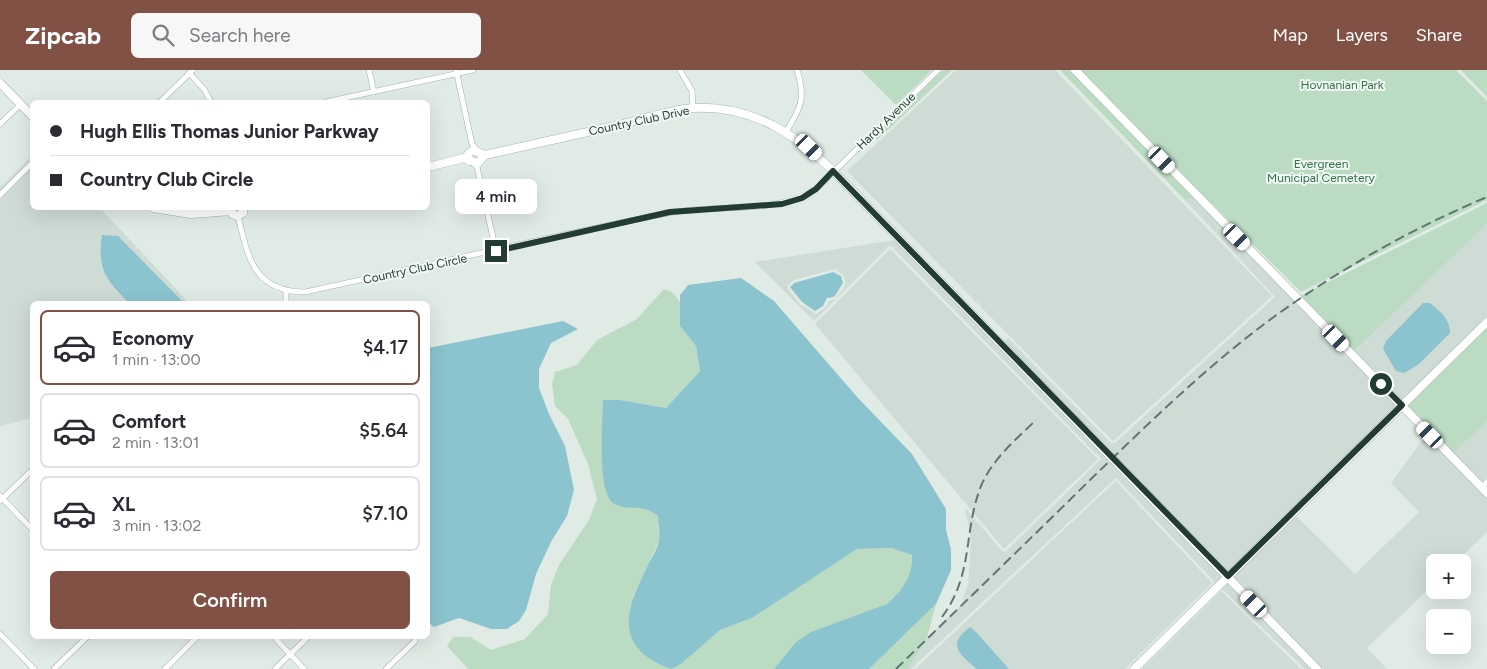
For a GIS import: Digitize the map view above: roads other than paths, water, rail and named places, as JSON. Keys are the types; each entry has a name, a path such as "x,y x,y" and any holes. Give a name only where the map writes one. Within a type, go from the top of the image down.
{"street":[{"path":"369,70 374,92"},
{"path":"336,100 456,72 473,70"},
{"path":"680,70 692,91 693,108"},
{"path":"786,132 802,104 802,92 797,70"},
{"name":"Hardy Avenue","path":"833,171 938,70"},
{"path":"1075,70 1336,338 1485,487"},
{"path":"162,100 191,72 210,100"},
{"path":"456,72 496,251"},
{"path":"0,82 30,114"},
{"path":"0,124 21,104"},
{"name":"Country Club Drive","path":"430,167 693,108 735,113 755,118 786,132 809,147 833,171 1317,669"},
{"path":"0,195 30,165"},
{"name":"Country Club Circle","path":"286,291 306,292 670,212 782,204 802,198 816,189 833,171"},
{"path":"166,210 191,214 223,210"},
{"path":"231,210 233,215 238,216"},
{"path":"238,216 243,213 244,210"},
{"path":"238,216 248,258 263,277 286,291 286,301"},
{"path":"1134,669 1487,322"},
{"path":"30,472 1,499 30,527"},
{"path":"0,634 34,669"},
{"path":"54,669 85,639"},
{"path":"165,669 195,639"},
{"path":"276,639 304,669"},
{"path":"275,669 306,639"},
{"path":"386,669 415,641"}],"water":[{"path":"102,235 118,236 182,301 127,301 105,274 102,266"},
{"path":"833,272 841,276 843,283 834,297 827,298 823,306 815,311 802,302 790,287 794,283"},
{"path":"741,278 774,301 858,398 912,454 946,509 946,530 951,549 951,570 936,604 869,669 774,669 796,642 811,632 887,604 893,599 909,576 912,555 891,548 857,549 752,618 720,630 681,664 671,669 640,651 632,639 629,627 629,614 639,583 659,542 658,516 646,509 620,506 609,498 605,487 602,457 603,400 620,400 666,408 700,371 696,346 680,326 680,295 688,285"},
{"path":"1423,303 1430,303 1444,316 1450,328 1450,333 1419,364 1404,373 1396,371 1383,349 1386,341"},
{"path":"563,321 578,329 551,343 539,369 539,388 549,414 565,446 574,490 567,516 551,542 536,574 526,610 519,621 507,629 491,629 459,618 434,627 430,624 430,348"},
{"path":"970,627 1009,669 977,669 961,654 957,645 958,639"}],"railway":[{"path":"896,669 1156,416 1247,337 1296,301 1349,267 1403,237 1487,197"},
{"path":"942,617 952,601 964,569 975,503 981,486 997,459 1035,421"}],"park label":[{"name":"Hovnanian Park","path":"1342,85"},
{"name":"Evergreen Municipal Cemetery","path":"1321,171"}]}
